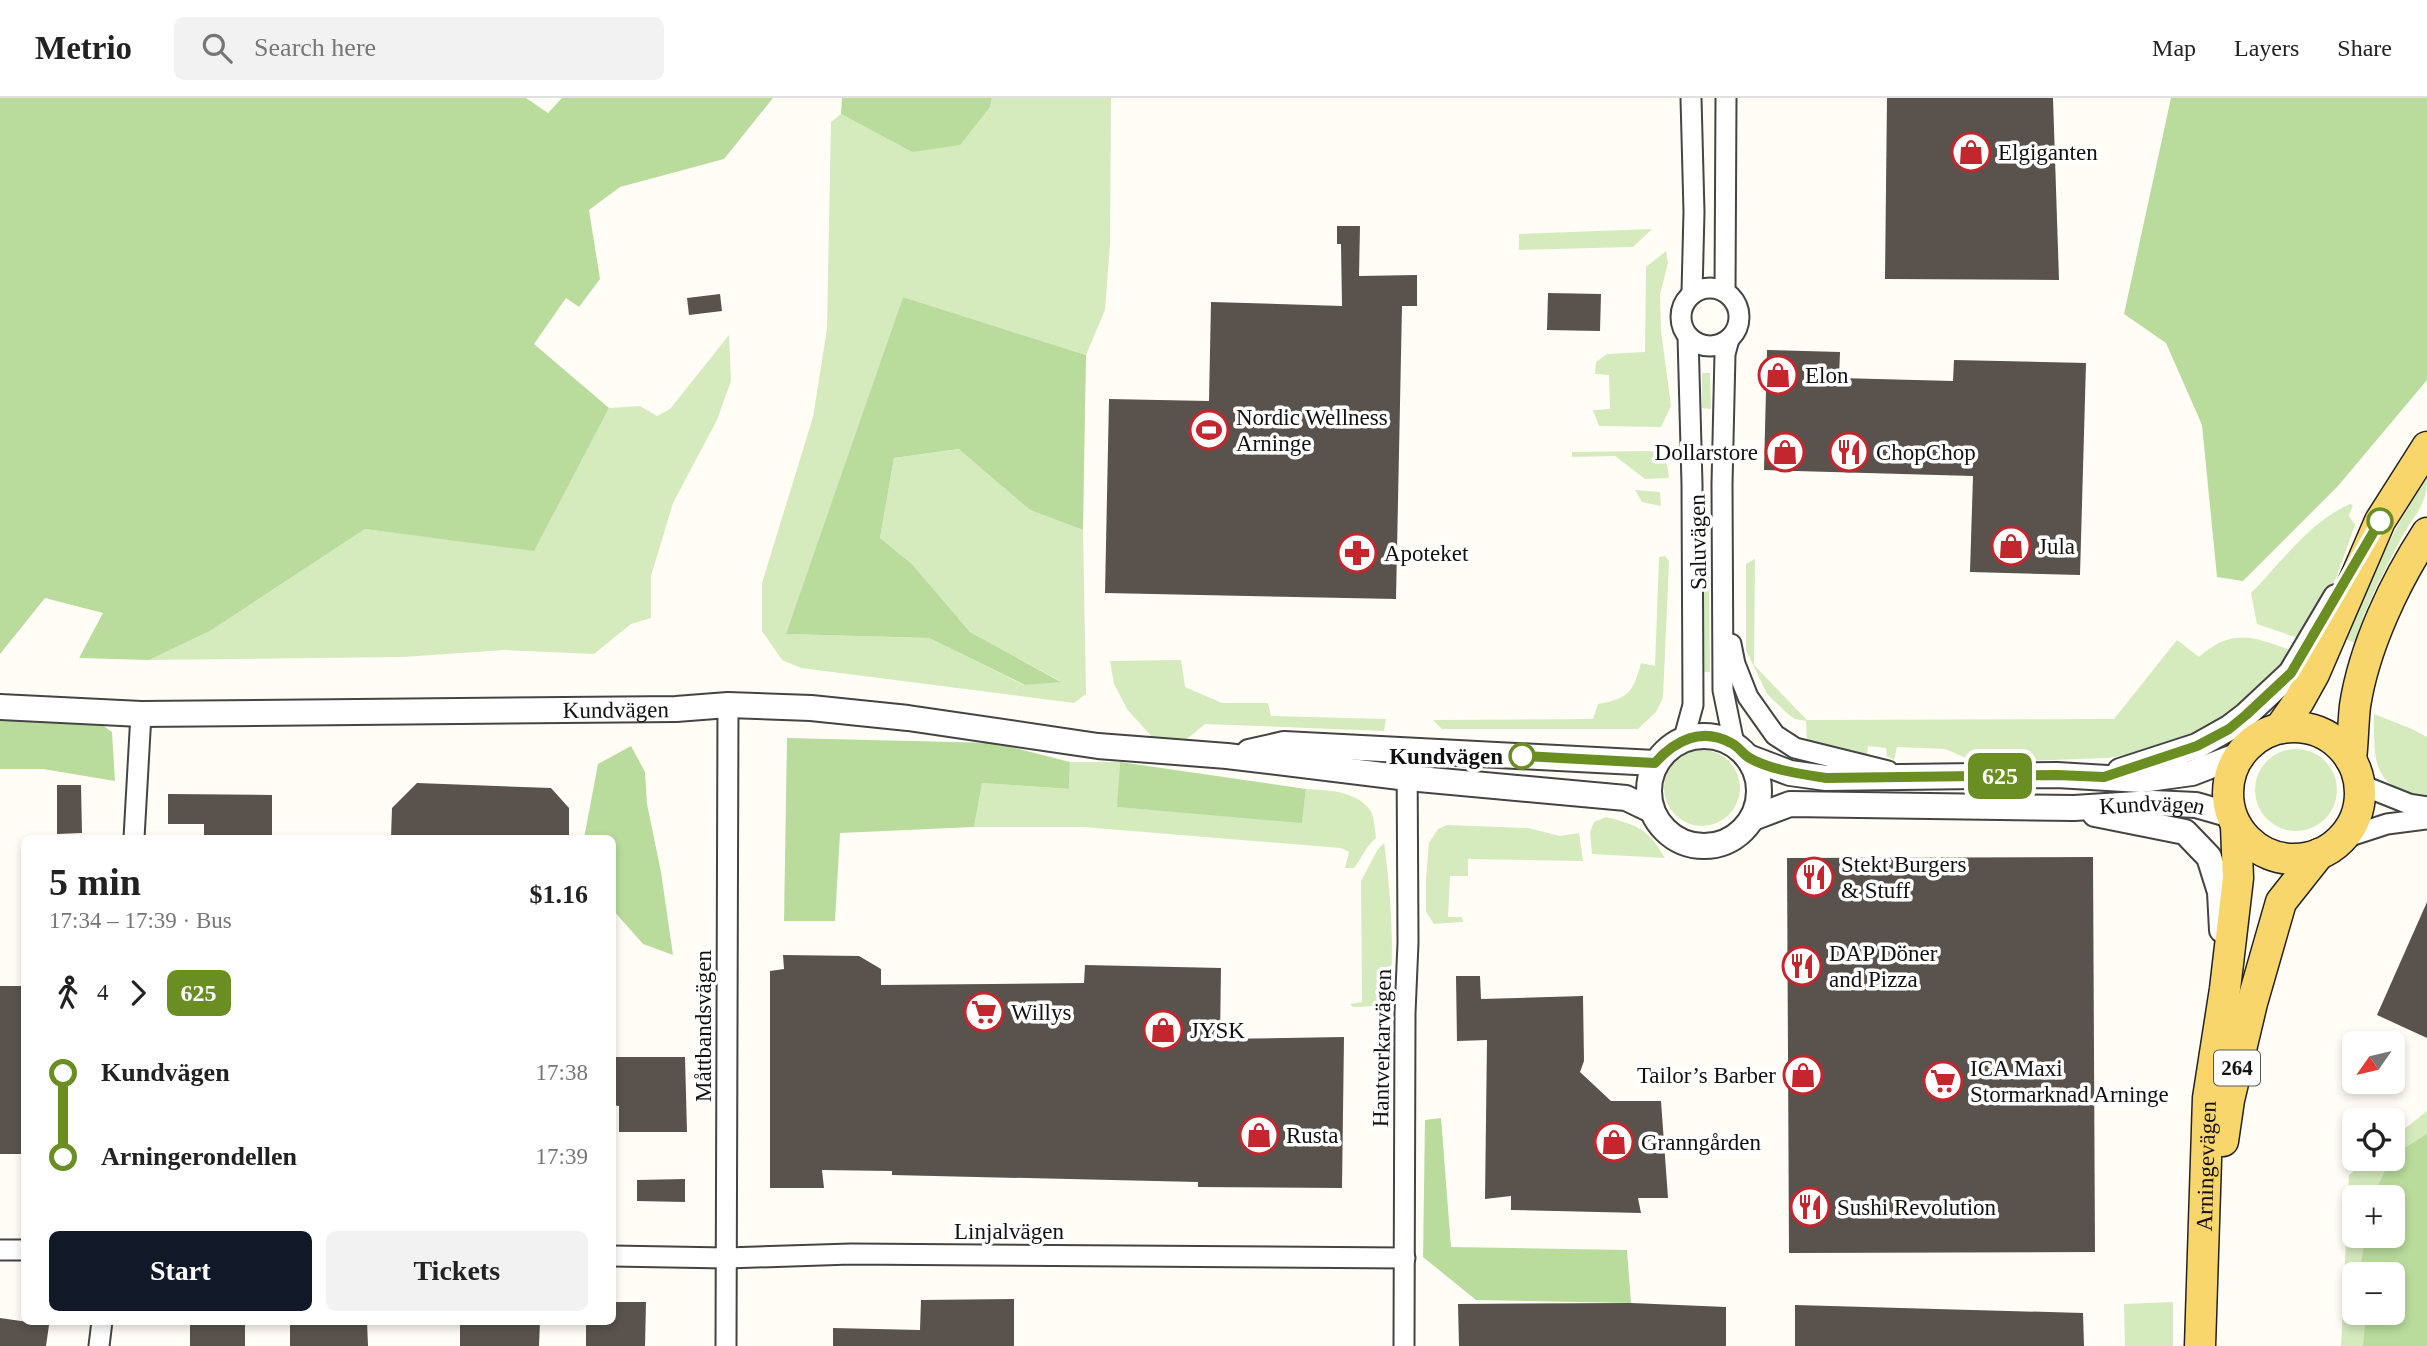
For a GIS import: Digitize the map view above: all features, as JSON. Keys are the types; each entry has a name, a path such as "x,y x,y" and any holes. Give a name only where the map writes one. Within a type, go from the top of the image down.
{"main road":[{"path":"2280,728 2314,674 2380,520 2427,447"},
{"name":"264","path":"2330,847 2356,814 2360,799 2355,772 2355,706 2369,649 2412,556 2427,533"},
{"path":"2239,755 2257,737 2280,728 2301,727 2321,732 2338,744 2355,772"},
{"name":"264","path":"2234,821 2227,795 2230,774 2239,755"},
{"path":"2234,821 2252,844 2272,856 2296,859 2330,847"},
{"name":"Arningevägen","path":"2200,1346 2208,1098 2225,989 2238,878 2234,821"},
{"name":"Arningevägen","path":"2201,1298 2229,1100 2252,1003 2281,902 2330,847"}],"street":[{"name":"Saluvägen","path":"1684,738 1693,705 1691,460 1688,337 1680,319 1686,300 1692,293 1692,98"},
{"name":"Saluvägen","path":"1726,98 1725,292 1736,303 1739,318 1725,354 1722,484 1723,690 1741,750"},
{"path":"1692,293 1709,288 1725,292"},
{"path":"1688,337 1703,346 1712,346 1729,339"},
{"name":"Kundvägen","path":"2104,777 2197,746 2229,729 2261,702 2291,673 2380,520"},
{"name":"Kundvägen","path":"1723,604 1735,664 1748,697 1775,735 1794,748 1913,777"},
{"name":"Kundvägen","path":"0,707 141,714 676,709 728,705 838,711 908,718 1098,746 1227,756 1408,778 1626,798 1651,810"},
{"name":"Måttbandsvägen","path":"726,1346 728,705"},
{"path":"134,835 141,714"},
{"path":"1716,736 1741,750 1760,788 1753,818 1741,833 1724,843 1694,846 1676,839 1661,827 1651,810 1649,784 1655,763 1668,748 1684,738 1716,736"},
{"name":"Kundvägen","path":"1227,756 1284,744 1655,763"},
{"name":"Hantverkarvägen","path":"1404,1346 1407,750"},
{"name":"Kundvägen","path":"1741,750 1790,773 1826,778 2057,775 2141,780 2192,773 2239,755"},
{"path":"2355,772 2409,804 2427,807"},
{"name":"Kundvägen","path":"1753,818 1790,804 2074,808 2154,803 2196,805 2234,821"},
{"name":"Kundvägen","path":"2074,808 2115,820 2185,832 2209,857 2220,892 2225,989"},
{"path":"2330,847 2388,824 2427,819"},
{"path":"0,1250 21,1250"},
{"name":"Linjalvägen","path":"616,1256 727,1258 851,1254 1405,1258"},
{"path":"99,1346 102,1325"}],"green space":[{"path":"0,98 526,98 548,113 562,98 773,98 724,159 620,187 589,210 600,279 579,307 566,298 534,344 609,408 534,551 365,529 210,631 149,660 79,658 103,613 45,598 0,654"},
{"path":"842,98 992,98 990,107 960,145 912,152 841,114"},
{"path":"992,98 1111,98 1110,244 1105,310 1086,355 903,297 787,634 929,638 1024,685 1060,681 970,632 912,564 880,538 894,458 960,449 1030,510 1083,530 1086,694 1074,703 801,668 782,660 762,631 762,583 813,417 827,329 831,122 841,114 912,152 990,107"},
{"path":"2171,98 2427,98 2427,380 2338,486 2243,581 2217,577 2202,425 2166,343 2124,314"},
{"path":"1652,229 1633,247 1519,250 1519,234"},
{"path":"1666,251 1668,263 1660,295 1661,331 1671,406 1661,427 1599,426 1593,410 1610,409 1609,375 1595,374 1596,362 1607,354 1645,352 1646,267"},
{"path":"903,297 1086,355 1083,530 1030,510 959,449 894,458 880,538 912,564 970,632 1061,682 1025,685 929,638 786,634"},
{"path":"729,335 731,381 717,420 673,503 651,576 651,618 631,624 594,654 504,650 403,657 149,660 210,631 365,529 534,550 609,408 640,406 657,416 670,409"},
{"path":"1702,373 1710,373 1711,409 1702,408"},
{"path":"1651,451 1665,461 1669,478 1645,479 1615,456 1572,457 1572,452"},
{"path":"2427,478 2423,503 2402,537 2376,589 2355,643 2341,637 2400,521"},
{"path":"1635,490 1660,492 1661,506 1642,502"},
{"path":"2353,505 2349,516 2355,525 2336,578 2301,639 2257,624 2251,593 2309,532 2335,511"},
{"path":"1709,555 1710,672 1702,672 1701,557"},
{"path":"1665,556 1669,561 1663,698 1656,712 1638,729 1442,729 1433,720 1593,719 1598,704 1617,700 1628,692 1641,663 1655,666 1659,557"},
{"path":"1755,559 1754,665 1807,720 2114,719 2177,640 2199,657 2223,641 2235,638 2257,639 2296,652 2269,688 2198,735 2162,749 2107,758 2026,761 1966,758 1945,749 1897,747 1894,760 1887,756 1886,748 1868,746 1867,754 1828,752 1807,742 1806,721 1795,719 1767,694 1746,650 1746,564"},
{"path":"1181,660 1185,687 1222,703 1268,703 1271,716 1386,719 1384,731 1205,724 1187,739 1162,740 1152,737 1127,709 1114,684 1110,661"},
{"path":"2374,714 2427,737 2427,796 2395,787 2380,770 2374,746"},
{"path":"0,717 98,722 112,732 115,781 43,769 0,769"},
{"path":"787,738 995,743 1070,762 1069,789 982,783 974,827 840,833 835,921 784,921"},
{"path":"631,746 645,772 647,804 661,872 673,955 643,944 616,913 616,835 585,835 598,764"},
{"path":"2288,749 2304,749 2319,756 2330,767 2337,782 2334,806 2325,819 2304,831 2288,831 2273,824 2262,813 2255,798 2255,782 2262,767 2273,756"},
{"path":"1702,750 1716,753 1729,761 1737,774 1740,788 1737,802 1729,815 1716,823 1702,826 1688,823 1675,815 1667,802 1664,788 1667,774 1675,761 1688,753"},
{"path":"1070,762 1120,762 1118,807 1302,822 1306,789 1350,795 1370,810 1376,838 1354,868 1345,868 1349,852 1341,848 1083,827 974,827 982,783 1069,789"},
{"path":"1120,762 1306,789 1302,823 1117,807"},
{"path":"1606,817 1627,823 1647,834 1665,858 1592,854 1590,832 1594,822"},
{"path":"1447,825 1528,828 1560,836 1579,833 1583,861 1468,859 1468,876 1450,876 1448,917 1462,917 1463,922 1434,924 1426,912 1429,843 1438,829"},
{"path":"1384,843 1392,925 1389,991 1381,1003 1353,1007 1350,1004 1362,1002 1361,881"},
{"path":"2427,1111 2427,1346 2341,1346 2342,1325 2405,1325 2405,1262 2345,1262 2346,1248 2405,1248 2405,1185 2349,1185 2349,1175 2354,1171 2405,1171 2405,1129"},
{"path":"1441,1118 1451,1247 1627,1250 1631,1303 1476,1300 1423,1257 1425,1120"},
{"path":"2427,1134 2427,1346 2363,1346 2365,1325 2405,1325 2405,1262 2362,1262 2363,1248 2405,1248 2405,1185 2379,1185 2385,1171 2405,1171 2405,1148"},
{"path":"2173,1302 2173,1346 2125,1346 2124,1304"}],"building":[{"name":"Elgiganten","path":"1887,98 2053,98 2059,280 1885,279"},
{"path":"1337,226 1360,226 1359,276 1417,275 1417,306 1402,306 1396,599 1105,593 1109,399 1209,401 1211,302 1342,306 1341,244 1337,244"},
{"path":"1548,293 1601,294 1600,331 1547,330"},
{"path":"720,294 722,311 689,315 687,298"},
{"path":"1767,350 1840,352 1839,378 1953,381 1954,360 2086,363 2080,575 1970,572 1973,476 1764,470"},
{"path":"417,783 551,788 569,808 569,835 391,835 392,808"},
{"path":"57,785 81,785 82,833 57,834"},
{"path":"168,794 272,795 272,835 204,835 204,824 168,824"},
{"path":"2093,857 2095,1252 1789,1253 1787,858"},
{"path":"2427,902 2427,1038 2377,1015"},
{"path":"783,955 859,956 881,969 881,985 1084,983 1085,965 1221,968 1220,1039 1344,1037 1342,1188 1198,1187 1198,1182 892,1175 892,1171 822,1170 824,1188 770,1188 770,971 784,969"},
{"path":"1456,976 1480,976 1481,999 1583,996 1584,1061 1580,1072 1611,1101 1661,1101 1668,1198 1638,1198 1641,1213 1511,1210 1511,1196 1485,1199 1487,1040 1457,1041"},
{"path":"0,986 21,986 21,1154 0,1154"},
{"path":"616,1057 685,1057 687,1132 619,1132 619,1106 616,1106"},
{"path":"685,1179 685,1202 637,1201 637,1180"},
{"path":"1014,1299 1014,1346 833,1346 833,1328 920,1330 921,1300"},
{"path":"616,1302 646,1302 645,1346 586,1346 586,1325 616,1325"},
{"path":"1631,1303 1726,1307 1726,1346 1459,1346 1458,1304"},
{"path":"1795,1305 2083,1313 2084,1346 1795,1346"},
{"path":"0,1318 21,1321 21,1325 49,1325 46,1346 0,1346"},
{"path":"190,1325 245,1325 245,1346 190,1346"},
{"path":"290,1325 367,1325 368,1346 290,1346"},
{"path":"460,1325 540,1325 539,1346 460,1346"}],"bus line":[{"name":"625","path":"1522,756 1655,763 1668,748 1684,738 1716,736 1734,744 1748,757 1790,773 1826,778 2057,775 2104,777 2197,746 2229,729 2261,702 2291,673 2380,521"}],"place":[{"name":"Elgiganten","path":"1971,152"},
{"name":"Elon","path":"1778,375"},
{"name":"Nordic Wellness Arninge","path":"1209,430"},
{"name":"Dollarstore","path":"1785,452"},
{"name":"ChopChop","path":"1849,452"},
{"name":"Jula","path":"2011,546"},
{"name":"Apoteket","path":"1357,553"},
{"name":"Kundvägen","path":"1522,756"},
{"name":"Stekt Burgers & Stuff","path":"1814,877"},
{"name":"DAP Döner and Pizza","path":"1802,966"},
{"name":"Willys","path":"984,1012"},
{"name":"JYSK","path":"1163,1030"},
{"name":"Tailor’s Barber","path":"1803,1075"},
{"name":"ICA Maxi Stormarknad Arninge","path":"1943,1081"},
{"name":"Rusta","path":"1259,1135"},
{"name":"Granngården","path":"1614,1142"},
{"name":"Sushi Revolution","path":"1810,1207"}]}
